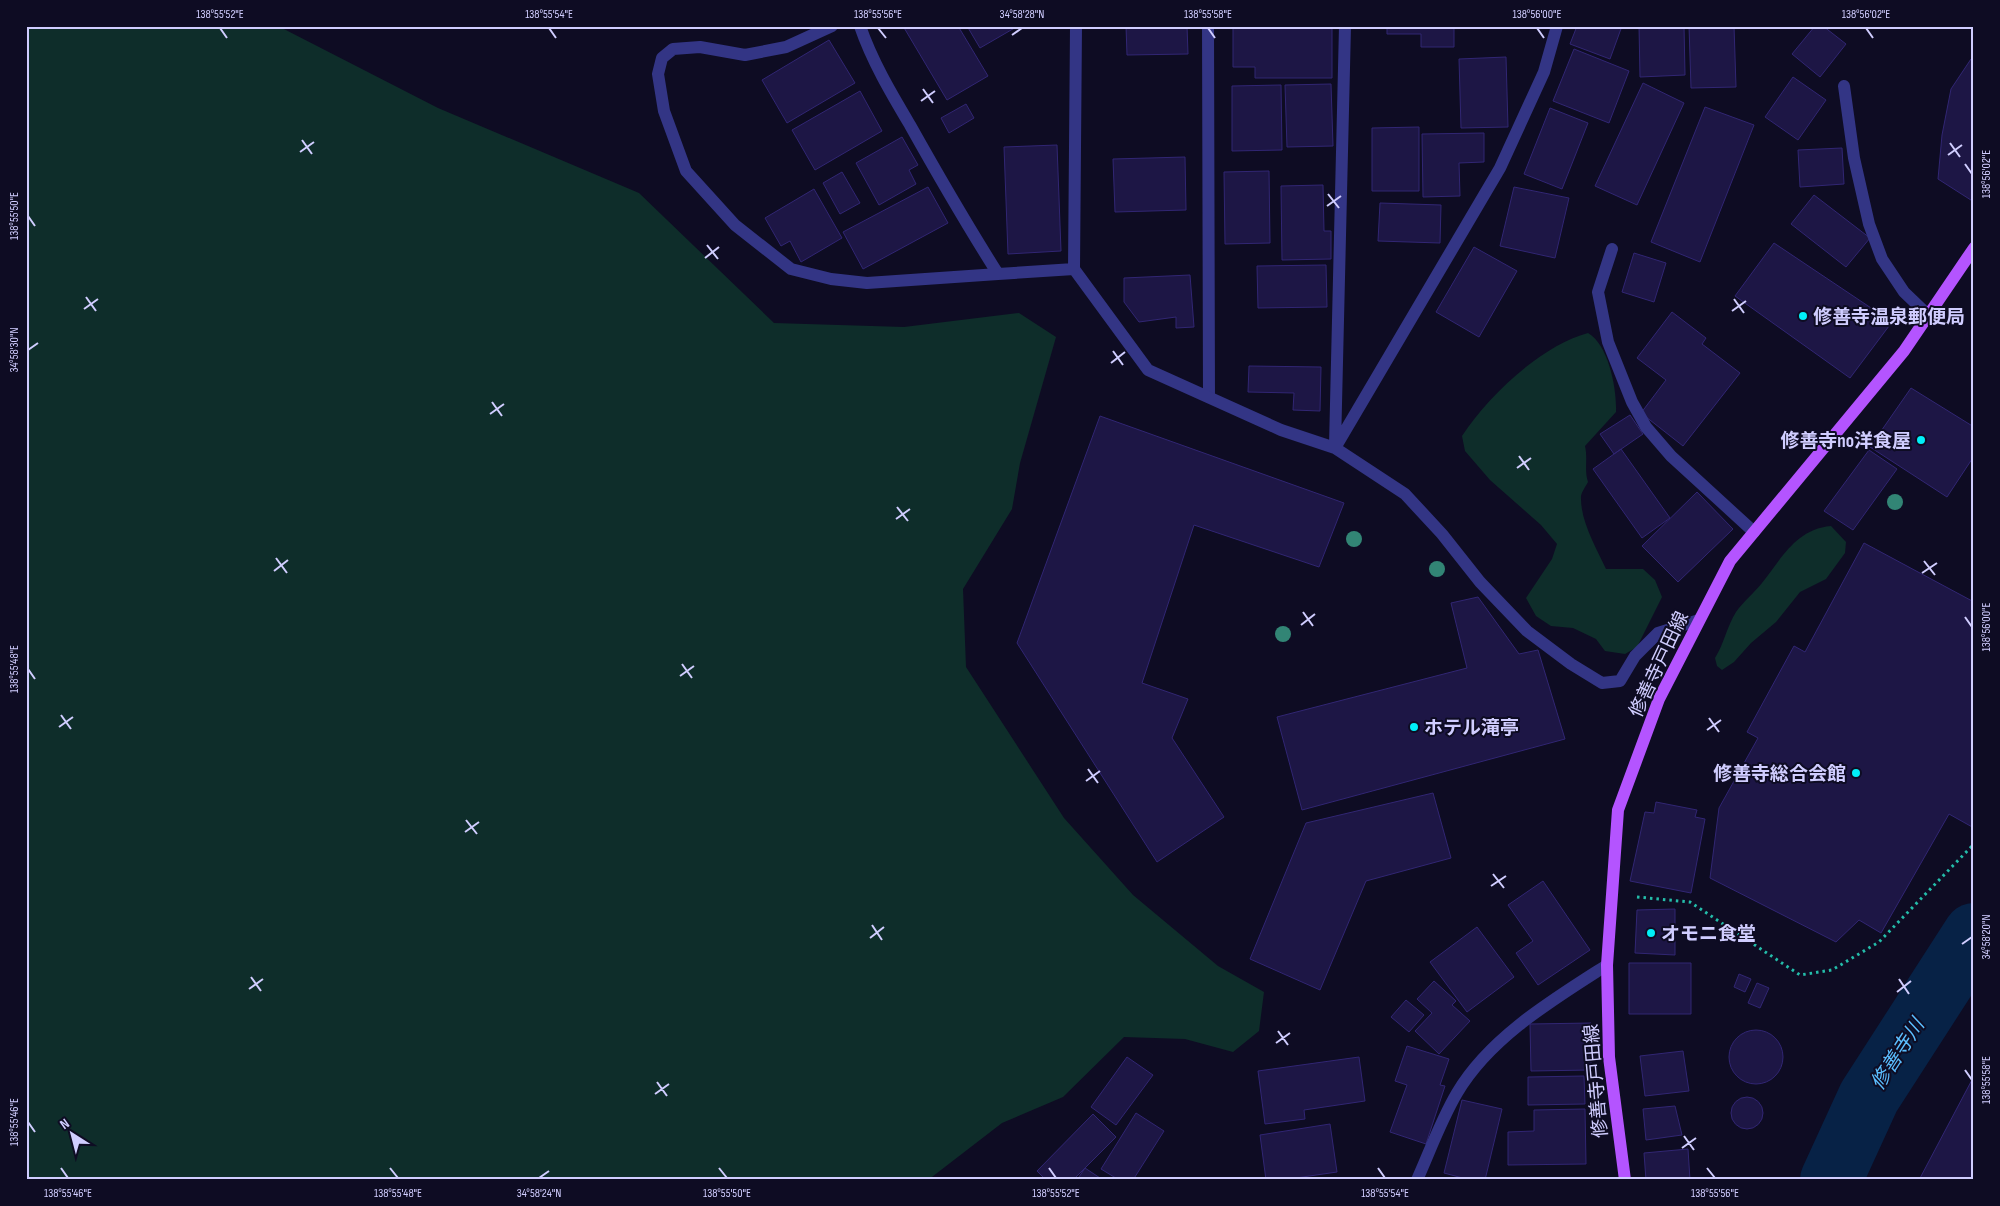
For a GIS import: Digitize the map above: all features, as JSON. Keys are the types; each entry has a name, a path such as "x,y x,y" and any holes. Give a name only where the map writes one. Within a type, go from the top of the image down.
{"main road":[{"name":"修善寺戸田線","path":"1625,1180 1609,1057 1607,965 1618,810 1659,699 1730,561 1904,351 1974,248"}],"street":[{"path":"832,26 786,47 745,56 700,47 673,50 662,58 658,74 664,111 686,170 735,225 791,269 831,279 867,283 1074,269"},
{"path":"860,26 867,47 886,84 948,193 998,274"},
{"path":"1076,26 1074,269 1148,370 1281,430 1335,448 1405,494 1442,534 1480,582 1527,631 1571,664 1602,683 1620,681 1635,656 1658,633 1699,620"},
{"path":"1208,26 1209,397"},
{"path":"1335,448 1345,26"},
{"path":"1335,448 1500,168 1544,72 1557,26"},
{"path":"1844,86 1854,158 1869,224 1875,241 1882,258 1904,292 1928,315"},
{"path":"1612,249 1598,292 1608,342 1632,402 1646,427 1671,456 1754,532"},
{"path":"1417,1180 1457,1092 1490,1052 1531,1015 1607,965"}],"path":[{"path":"1612,895 1690,902 1800,975 1832,970 1879,942 1974,844"}],"green space":[{"path":"26,26 278,26 438,108 639,193 774,323 904,327 1019,313 1056,337 1020,463 1012,509 963,589 966,667 1064,818 1133,895 1218,966 1264,992 1259,1031 1233,1052 1185,1039 1124,1037 1063,1097 1002,1123 928,1180 26,1180"},
{"path":"1588,333 1601,347 1606,357 1613,380 1616,412 1585,446 1588,482 1581,496 1583,515 1589,534 1606,569 1643,569 1655,580 1662,597 1637,647 1625,654 1605,651 1596,639 1573,628 1551,626 1536,616 1526,598 1552,559 1557,544 1541,525 1490,480 1465,451 1462,436 1501,389 1535,360 1570,339"},
{"path":"1831,526 1846,542 1845,553 1826,579 1800,592 1776,622 1751,643 1734,662 1722,670 1717,666 1715,658 1733,617 1739,608 1762,583 1791,546 1808,533 1819,528"}],"building":[{"path":"903,26 958,26 988,76 947,100"},
{"path":"967,26 1018,26 980,48"},
{"path":"1126,26 1187,26 1188,54 1127,55"},
{"path":"1233,26 1332,26 1332,78 1255,78 1255,67 1233,67"},
{"path":"1387,26 1454,26 1454,47 1421,47 1421,34 1387,34"},
{"path":"1577,26 1622,26 1610,59 1570,44"},
{"path":"1639,26 1684,26 1685,75 1640,77"},
{"path":"1689,26 1734,26 1736,87 1691,88"},
{"path":"1815,26 1823,26 1846,44 1820,77 1792,54"},
{"path":"829,40 855,83 787,123 762,80"},
{"path":"1574,49 1629,71 1609,123 1553,101"},
{"path":"1506,57 1508,127 1461,128 1459,59"},
{"path":"1971,59 1974,61 1974,202 1938,179 1942,135 1951,89"},
{"path":"1793,77 1826,100 1798,140 1765,117"},
{"path":"1643,83 1684,103 1637,205 1595,186"},
{"path":"1331,84 1333,146 1287,147 1285,85"},
{"path":"1281,85 1282,150 1232,151 1232,86"},
{"path":"860,91 882,131 815,170 792,130"},
{"path":"966,104 974,118 949,133 941,118"},
{"path":"1705,107 1754,125 1700,262 1651,242"},
{"path":"1550,108 1588,123 1562,189 1524,174"},
{"path":"1419,127 1419,191 1372,191 1372,128"},
{"path":"1484,133 1484,162 1459,163 1460,196 1423,197 1422,134"},
{"path":"902,137 918,165 909,170 916,184 879,205 856,163"},
{"path":"1057,145 1061,251 1008,254 1004,147"},
{"path":"1842,148 1844,184 1800,187 1798,150"},
{"path":"1185,157 1186,210 1115,212 1113,159"},
{"path":"1269,171 1270,243 1225,244 1224,172"},
{"path":"842,172 860,203 840,214 823,183"},
{"path":"1323,185 1324,231 1331,231 1331,259 1282,260 1281,186"},
{"path":"928,187 948,223 863,269 843,232"},
{"path":"1514,187 1569,198 1555,258 1500,246"},
{"path":"814,189 842,238 801,262 790,241 781,246 765,218"},
{"path":"1814,195 1870,238 1846,267 1791,224"},
{"path":"1380,203 1441,205 1440,243 1378,241"},
{"path":"1774,243 1892,322 1850,378 1735,296"},
{"path":"1474,247 1517,271 1479,337 1436,312"},
{"path":"1634,253 1666,263 1654,302 1622,292"},
{"path":"1326,265 1327,307 1258,308 1257,266"},
{"path":"1190,275 1194,327 1176,328 1176,317 1139,322 1124,302 1124,278"},
{"path":"1672,312 1706,338 1702,344 1740,373 1683,446 1641,413 1666,380 1637,358"},
{"path":"1249,366 1321,367 1320,411 1293,410 1294,393 1248,392"},
{"path":"1911,388 1974,427 1974,456 1947,497 1870,447"},
{"path":"1630,415 1643,434 1614,454 1600,434"},
{"path":"1100,416 1344,503 1319,567 1194,525 1142,683 1188,699 1172,738 1224,817 1157,862 1017,643"},
{"path":"1621,449 1670,518 1642,538 1593,469"},
{"path":"1869,450 1897,469 1853,530 1824,511"},
{"path":"1697,492 1733,529 1678,582 1642,546"},
{"name":"修善寺総合会館","path":"1864,543 1974,602 1974,828 1949,814 1881,933 1859,920 1836,942 1710,878 1719,808 1758,738 1747,732 1794,646 1805,652"},
{"path":"1478,597 1519,654 1538,650 1565,739 1302,810 1277,717 1467,668 1451,603"},
{"path":"1433,793 1451,858 1366,881 1320,990 1250,959 1306,823"},
{"path":"1656,802 1697,810 1695,817 1705,819 1691,893 1630,881 1645,812 1654,813"},
{"path":"1543,881 1590,950 1538,985 1516,953 1533,941 1508,905"},
{"path":"1675,909 1675,955 1635,953 1637,910"},
{"path":"1477,927 1514,977 1467,1012 1430,962"},
{"path":"1629,963 1691,963 1691,1014 1629,1014"},
{"path":"1739,974 1751,979 1745,992 1734,987"},
{"path":"1434,981 1456,1001 1452,1005 1470,1021 1439,1054 1415,1031 1432,1013 1417,999"},
{"path":"1757,983 1769,988 1760,1008 1748,1003"},
{"path":"1406,1000 1424,1015 1409,1032 1391,1017"},
{"path":"1591,1023 1591,1070 1531,1071 1530,1024"},
{"path":"1751,1030 1761,1030 1771,1034 1779,1042 1783,1057 1779,1072 1771,1080 1761,1084 1751,1084 1741,1080 1733,1072 1729,1062 1729,1052 1733,1042 1741,1034"},
{"path":"1407,1046 1449,1059 1440,1085 1445,1086 1426,1144 1390,1132 1407,1085 1395,1081"},
{"path":"1683,1051 1689,1091 1645,1096 1640,1056"},
{"path":"1127,1057 1153,1075 1116,1125 1091,1107"},
{"path":"1359,1057 1365,1101 1304,1110 1305,1119 1265,1124 1258,1071"},
{"path":"1584,1076 1585,1104 1528,1105 1528,1077"},
{"path":"1974,1076 1974,1180 1919,1180"},
{"path":"1747,1097 1753,1098 1758,1102 1762,1107 1762,1119 1758,1124 1753,1128 1747,1129 1741,1128 1736,1124 1732,1119 1731,1113 1732,1107 1736,1102 1741,1098"},
{"path":"1462,1100 1502,1109 1485,1180 1470,1180 1444,1173"},
{"path":"1675,1106 1682,1135 1646,1140 1643,1109"},
{"path":"1585,1109 1586,1164 1508,1165 1508,1132 1534,1131 1534,1110"},
{"path":"1136,1113 1164,1131 1133,1180 1119,1180 1101,1169"},
{"path":"1093,1114 1116,1137 1073,1180 1046,1180 1037,1171"},
{"path":"1330,1124 1337,1172 1282,1180 1266,1180 1260,1135"},
{"path":"1688,1149 1690,1180 1646,1180 1644,1153"},
{"path":"1085,1168 1103,1180 1077,1180"}],"waterway":[{"name":"修善寺川","path":"1831,1180 1869,1097 1974,934"}],"place":[{"name":"修善寺温泉郵便局","path":"1803,316"},
{"name":"修善寺no洋食屋","path":"1921,440"},
{"name":"ホテル滝亭","path":"1414,727"},
{"name":"修善寺総合会館","path":"1856,773"},
{"name":"オモニ食堂","path":"1651,933"}]}
